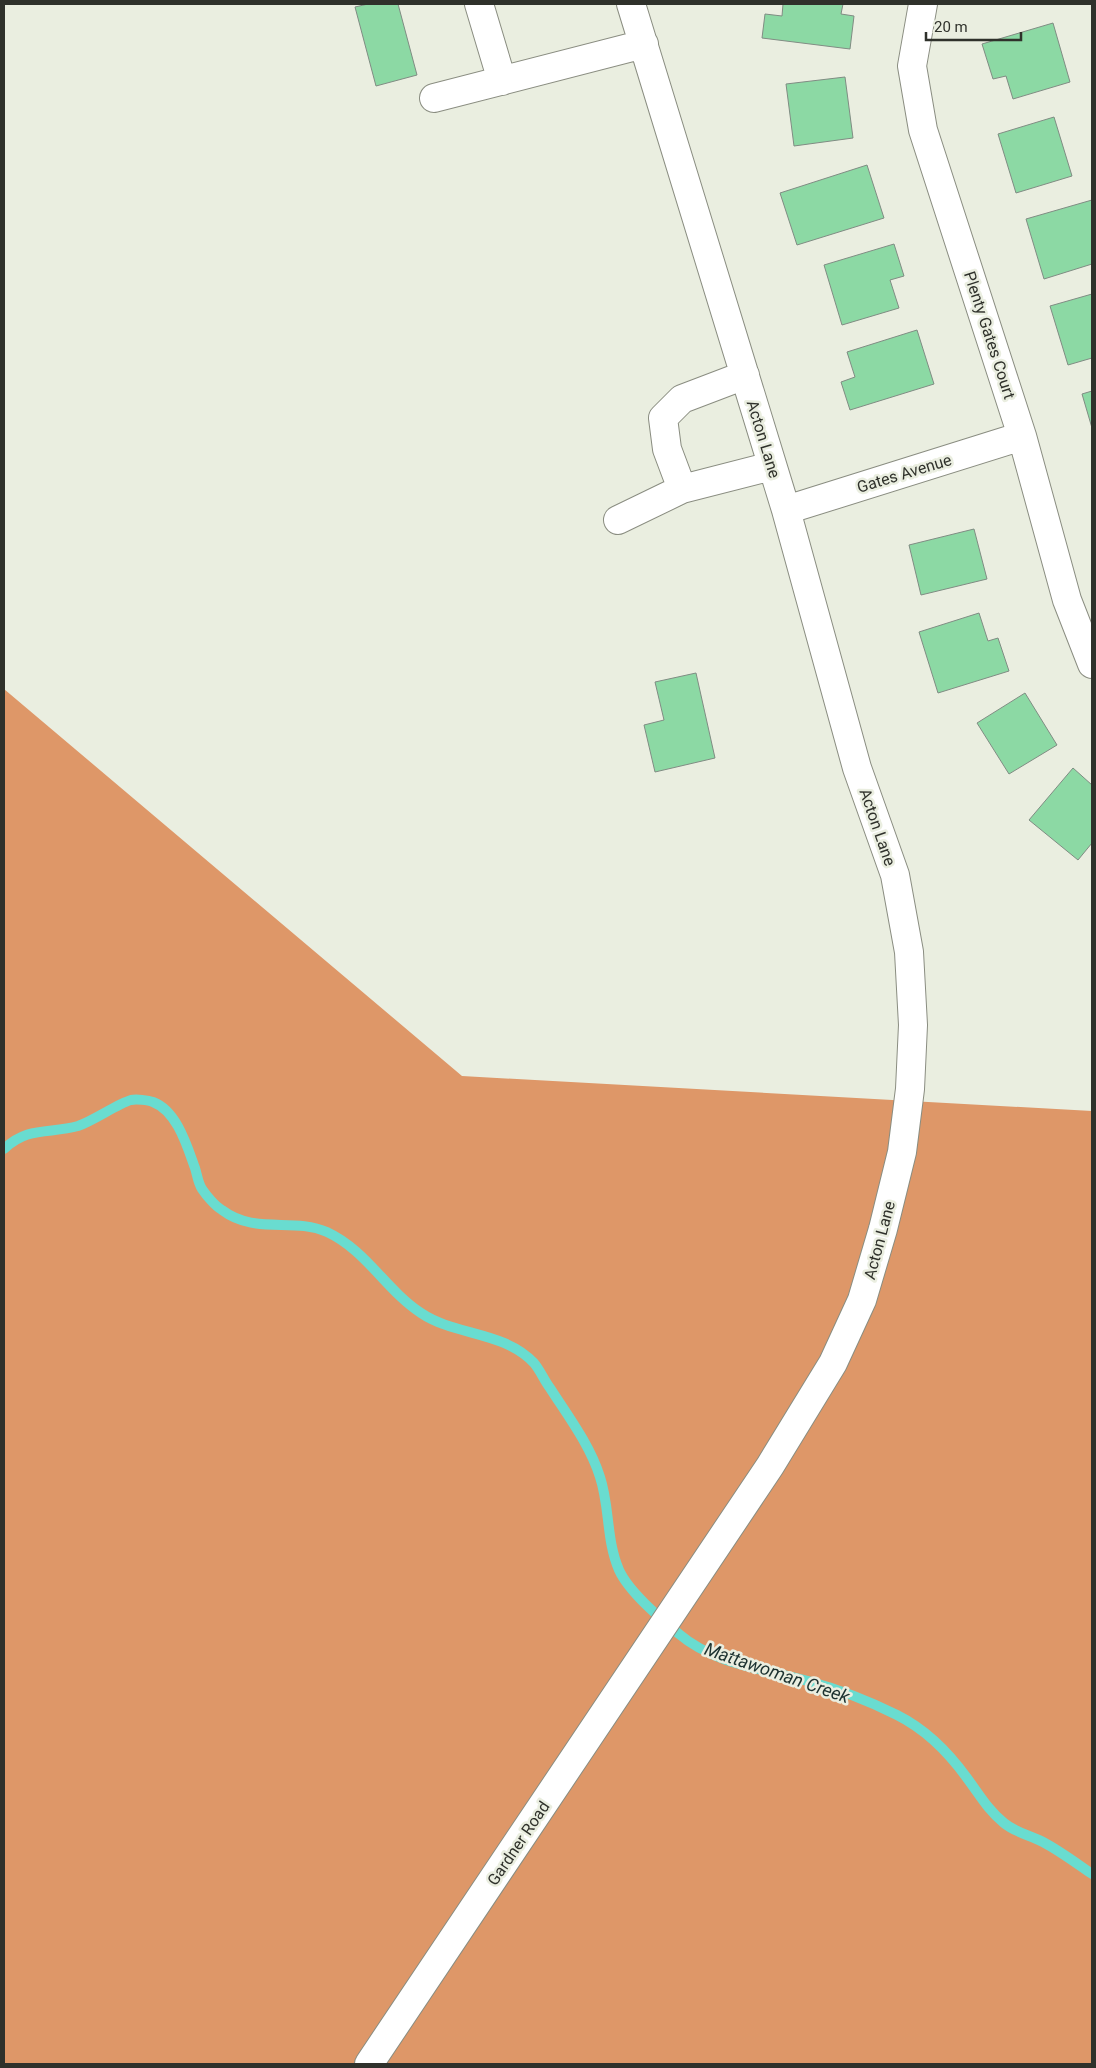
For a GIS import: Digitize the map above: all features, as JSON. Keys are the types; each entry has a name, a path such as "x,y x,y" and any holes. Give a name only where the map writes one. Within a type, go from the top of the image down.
{"street":[{"path":"479,4 502,81"},
{"name":"Acton Lane","path":"631,4 786,510 858,768 895,876 908,952 913,1026 910,1089 902,1152 884,1230 862,1300 833,1363 770,1466 666,1622"},
{"name":"Plenty Gates Court","path":"923,4 912,66 923,130 1022,436 1067,600 1092,664"},
{"path":"434,98 644,44"},
{"path":"682,489 667,449 663,418 682,399 745,376"},
{"name":"Gates Avenue","path":"786,510 1022,436"},
{"path":"618,520 682,489 772,466"},
{"name":"Gardner Road","path":"369,2064 666,1622"}],"shaded area":[{"path":"4,689 462,1076 1092,1111 1092,2064 4,2064"}],"building":[{"path":"368,4 398,4 417,75 376,86 355,7"},
{"path":"783,4 843,4 841,14 854,16 850,49 762,38 765,14 782,16"},
{"path":"1053,23 1070,82 1013,99 1006,76 993,79 982,44"},
{"path":"845,77 853,138 794,146 786,84"},
{"path":"1054,117 1072,176 1016,193 998,134"},
{"path":"867,165 884,218 797,245 780,193"},
{"path":"1092,200 1092,264 1044,279 1026,219"},
{"path":"894,244 904,276 890,280 899,308 842,325 824,265"},
{"path":"1092,294 1092,358 1068,365 1050,306"},
{"path":"917,330 934,384 850,410 841,382 855,377 847,352"},
{"path":"1092,391 1092,428 1082,394"},
{"path":"974,529 987,579 921,595 909,545"},
{"path":"979,613 988,641 998,638 1009,671 938,693 919,632"},
{"path":"696,673 715,758 655,772 644,725 664,720 655,682"},
{"path":"1025,693 1057,745 1009,774 977,723"},
{"path":"1073,768 1092,785 1092,843 1078,860 1029,820"}],"waterway":[{"name":"Mattawoman Creek","path":"4,1149 13,1142 31,1134 78,1126 131,1100 153,1102 161,1107 175,1121 201,1187 219,1208 235,1218 248,1222 301,1226 327,1232 341,1240 365,1259 397,1293 421,1313 449,1326 508,1345 534,1363 578,1431 596,1465 603,1488 612,1547 619,1570 637,1596 679,1634 693,1644 724,1659 831,1688 897,1715 927,1734 944,1751 988,1807 1004,1823 1068,1857 1092,1874"}]}
